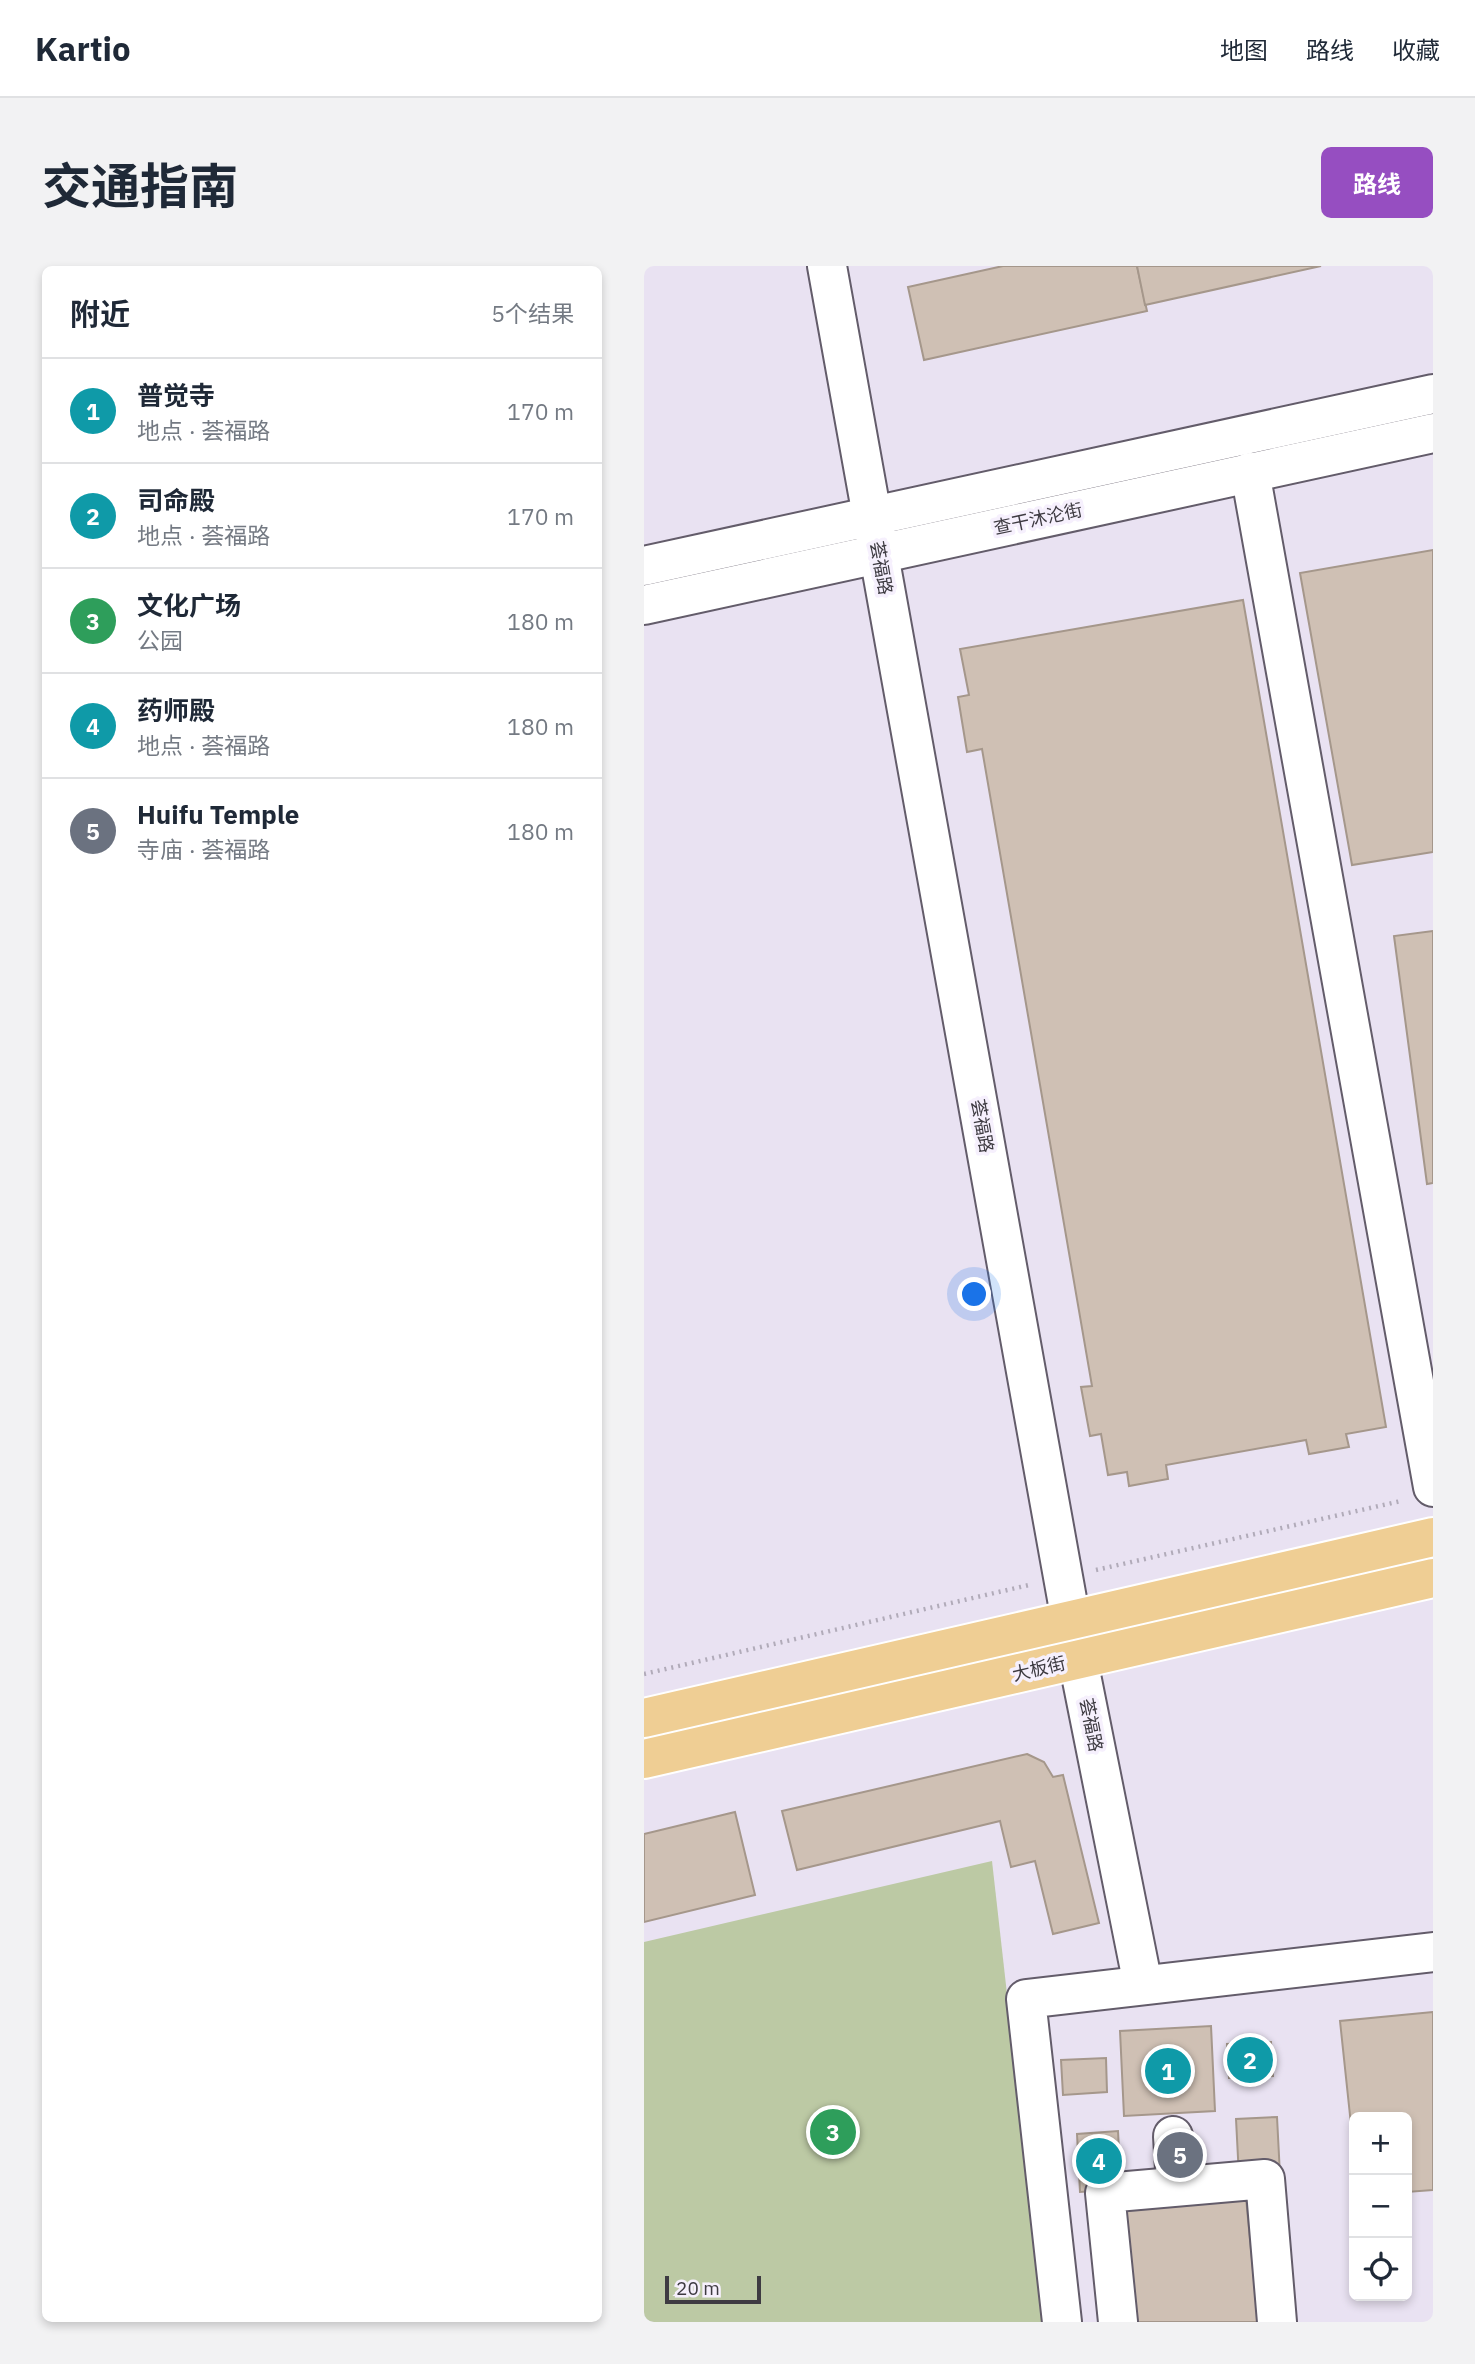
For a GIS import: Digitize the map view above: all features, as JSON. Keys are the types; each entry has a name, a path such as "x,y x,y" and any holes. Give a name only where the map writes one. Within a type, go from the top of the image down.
{"main road":[{"path":"644,1718 1433,1537"},
{"name":"大板街","path":"644,1759 1433,1578"}],"street":[{"name":"荟福路","path":"827,266 1078,1660 1143,1985"},
{"path":"644,566 1433,394"},
{"name":"查干沐沦街","path":"644,605 1433,433"},
{"path":"1250,472 1433,1487"},
{"path":"1062,2322 1026,1999 1433,1952"},
{"path":"1173,2136 1176,2186"},
{"path":"1118,2322 1105,2193 1265,2179 1277,2322"}],"green space":[{"path":"992,1861 1044,2322 644,2322 644,1942"}],"building":[{"path":"1003,266 1137,266 1147,311 924,360 908,287"},
{"path":"1137,266 1321,266 1145,305"},
{"path":"1433,550 1433,852 1352,865 1300,573"},
{"path":"1243,600 1386,1427 1346,1434 1349,1447 1309,1454 1306,1440 1166,1465 1168,1479 1129,1486 1127,1472 1108,1475 1101,1434 1090,1436 1081,1387 1092,1386 982,749 967,752 958,697 969,695 960,649"},
{"path":"1433,931 1433,1183 1427,1184 1394,936"},
{"path":"1027,1754 1044,1762 1053,1777 1063,1775 1099,1923 1053,1934 1035,1861 1011,1867 1000,1821 797,1870 782,1811"},
{"path":"735,1812 755,1895 644,1922 644,1834"},
{"path":"1433,2012 1433,2190 1412,2192 1412,2112 1350,2112 1340,2021"},
{"path":"1211,2026 1215,2111 1124,2116 1120,2031"},
{"path":"1271,2042 1273,2076 1229,2078 1227,2044"},
{"path":"1106,2058 1107,2092 1063,2095 1061,2060"},
{"path":"1277,2117 1280,2175 1239,2177 1236,2119"},
{"path":"1118,2131 1121,2189 1080,2192 1077,2134"},
{"path":"1246,2198 1258,2322 1131,2322 1121,2209"}],"place":[{"name":"司命殿","path":"1250,2060"},
{"name":"普觉寺","path":"1168,2071"},
{"name":"文化广场","path":"833,2132"},
{"name":"Huifu Temple","path":"1180,2155"},
{"name":"药师殿","path":"1099,2161"}]}
